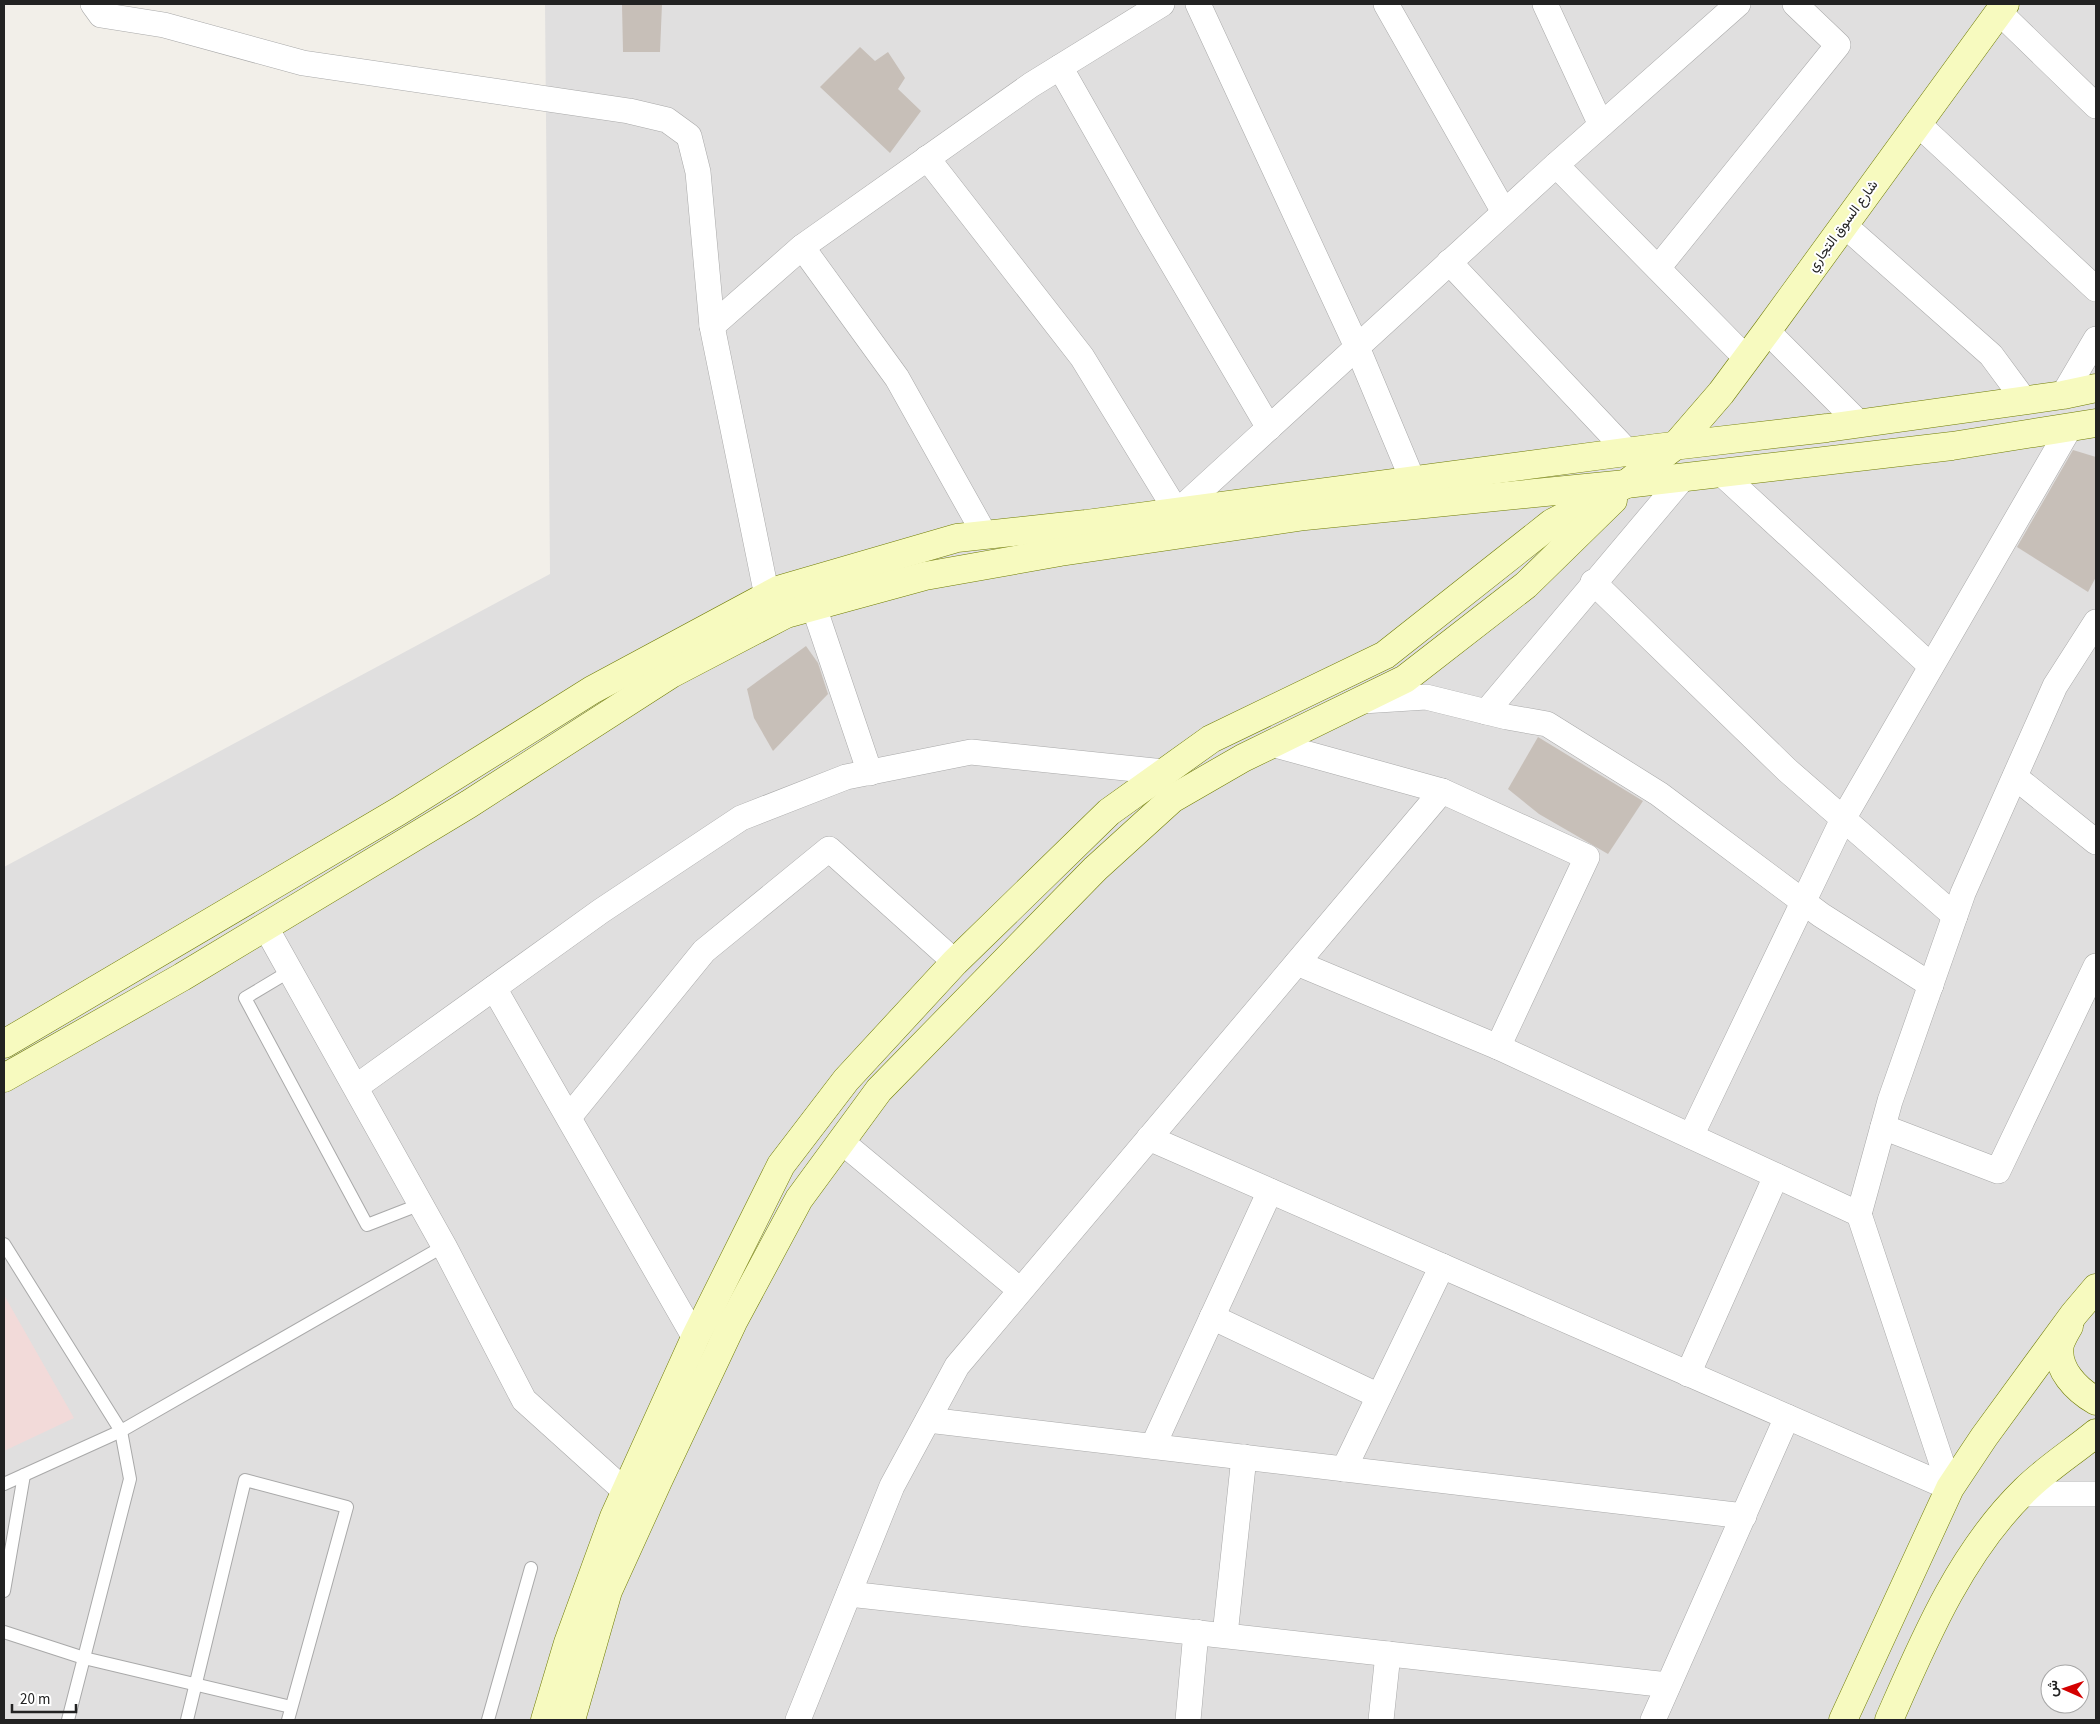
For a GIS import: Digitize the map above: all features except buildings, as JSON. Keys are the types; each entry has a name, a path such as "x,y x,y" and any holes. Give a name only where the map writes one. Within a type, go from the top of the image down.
{"street":[{"path":"92,4 101,15 164,25 303,62 629,111 667,120 689,136 698,172 712,326 766,596"},
{"path":"712,326 802,247 1031,85 1162,4"},
{"path":"1198,4 1357,347 1413,481"},
{"path":"1386,4 1504,212"},
{"path":"1545,4 1601,125"},
{"path":"1177,512 1504,212 1738,4"},
{"path":"1658,268 1838,45 1795,4"},
{"path":"2002,8 2096,106"},
{"name":"شارع السوق التجاري","path":"1626,484 1676,445 1720,393 2002,8"},
{"path":"1060,67 1269,428"},
{"path":"1917,123 2096,289"},
{"path":"928,158 1082,357 1177,512"},
{"path":"1556,165 1746,358"},
{"path":"1844,225 1991,355 2025,401"},
{"path":"802,247 897,378 985,535"},
{"path":"545,1720 568,1643 614,1517 636,1498 799,1200 879,1090 1095,870 1172,799 1243,758 1405,679 1526,585 1608,506 1626,484 1627,451 1449,262"},
{"path":"1767,330 1860,424"},
{"path":"2063,395 2096,339"},
{"path":"4,1044 399,811 592,690 778,590 957,538 1177,512 1627,451 1860,424 2025,401 2096,388"},
{"path":"4,1078 182,977 469,804 671,674 786,614 925,576 1060,552 1305,516 1721,474 1952,446 2083,425"},
{"path":"1691,1136 1843,819 1931,666 2083,425"},
{"path":"1721,474 1931,666"},
{"path":"1486,712 1593,582 1683,478"},
{"path":"571,1720 636,1498 695,1338 781,1165 846,1080 955,962 1109,812 1211,739 1385,655 1552,523 1626,484"},
{"path":"1593,582 1786,770 1955,916"},
{"path":"814,607 870,773"},
{"path":"1950,1488 1859,1214 1890,1101 1963,893 2055,686 2096,622"},
{"path":"1361,701 1426,697 1486,712 1547,724 1659,794 1804,902 1931,985"},
{"path":"1272,744 1442,791 1587,857 1498,1046"},
{"path":"356,1087 601,911 741,818 846,778 971,752 1164,772"},
{"path":"2015,776 2096,842"},
{"path":"798,1720 892,1486 957,1366 1442,791"},
{"path":"569,1117 704,951 830,849 955,962"},
{"path":"266,926 444,1246 524,1400 636,1498"},
{"path":"1297,963 1498,1046 1859,1214"},
{"path":"1883,1127 1998,1171 2096,966"},
{"path":"494,988 695,1338"},
{"path":"1149,1138 1950,1488"},
{"path":"842,1142 1020,1290"},
{"path":"1688,1374 1776,1176"},
{"path":"1153,1446 1270,1191"},
{"path":"1344,1469 1442,1266"},
{"path":"1843,1720 1950,1488 1984,1437 2074,1314 2096,1288"},
{"path":"2096,1296 2074,1314 2060,1345 2062,1361 2069,1378 2081,1392 2096,1401"},
{"path":"1212,1317 1379,1396"},
{"path":"1652,1720 1787,1417"},
{"path":"928,1420 1744,1516"},
{"path":"1890,1720 1938,1615 1982,1539 2021,1494 2096,1433"},
{"path":"1225,1635 1244,1457"},
{"path":"2021,1494 2096,1494"},
{"path":"849,1594 1668,1685"},
{"path":"1188,1720 1196,1632"},
{"path":"1381,1720 1388,1654"}],"lane":[{"path":"290,970 245,998 367,1225 421,1204"},
{"path":"4,1244 121,1431 130,1479 68,1720"},
{"path":"4,1484 121,1431 444,1246"},
{"path":"4,1591 24,1474"},
{"path":"187,1720 245,1480 347,1507 288,1720"},
{"path":"488,1720 531,1568"},
{"path":"4,1632 84,1658 291,1707"}],"shaded area":[{"path":"545,4 2096,4 2096,1720 4,1720 4,867 550,574"},
{"path":"4,1295 74,1418 4,1451"}]}
